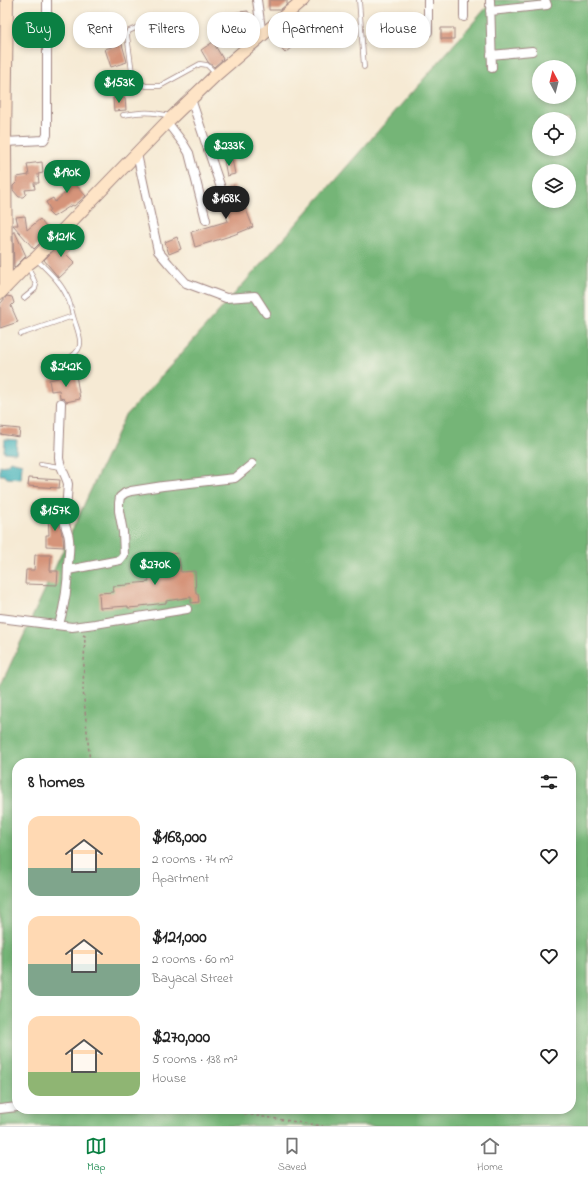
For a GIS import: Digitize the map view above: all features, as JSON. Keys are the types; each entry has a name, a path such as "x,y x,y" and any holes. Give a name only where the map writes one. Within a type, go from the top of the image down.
{"main road":[{"path":"3,290 5,142 3,36 7,0"},
{"path":"3,290 217,74 301,1"}],"street":[{"path":"5,142 44,140 46,135 47,0"},
{"path":"257,0 262,36"},
{"path":"428,0 428,12"},
{"path":"464,0 464,17"},
{"path":"490,0 492,68"},
{"path":"490,11 547,5 545,0"},
{"path":"491,55 532,51"},
{"path":"191,100 221,188"},
{"path":"170,120 189,153 206,220"},
{"path":"137,154 158,251 168,264 186,283 226,298 254,296 266,313"},
{"path":"59,625 65,601 69,538 66,530 65,517 68,484 67,478 60,467 59,458 61,403"},
{"path":"68,570 120,560 124,556 119,503 120,497 125,493 163,486 235,478 252,464"},
{"path":"0,618 72,627 187,609"},
{"path":"0,1109 12,1108"}],"lane":[{"path":"359,0 364,66"},
{"path":"135,28 129,31 127,36 133,79 146,86 160,86 200,64 207,65 217,74"},
{"path":"123,115 156,112 170,120"},
{"path":"24,298 35,289 36,285 32,261"},
{"path":"32,261 58,280 69,302 81,341 79,350 73,357 63,362"},
{"path":"21,334 73,316"},
{"path":"41,464 60,467"}],"path":[{"path":"72,627 85,636 83,689 90,758"},
{"path":"245,1114 323,1126"}],"green space":[{"path":"493,0 588,0 588,1126 0,1126 0,687 124,418"}],"water":[{"path":"5,439 17,440 16,453 4,452"},
{"path":"10,461 22,464 21,479 7,478 4,475 0,475 0,466 7,465"}],"building":[{"path":"269,0 287,0 287,4 280,10 269,10"},
{"path":"441,28 454,28 454,39 441,39"},
{"path":"207,46 207,48 217,48 223,59 214,67 208,62 201,50"},
{"path":"123,48 127,62 111,67 105,49"},
{"path":"280,48 291,48 285,53"},
{"path":"113,98 125,98 126,110 114,111"},
{"path":"232,159 235,174 227,176 224,160"},
{"path":"42,162 43,173 38,174 39,183 34,183 35,189 25,190 26,194 23,197 19,197 13,190 13,186 17,182 17,177 29,175 27,164"},
{"path":"73,167 79,181 74,183 86,196 74,206 72,205 53,217 48,212 50,209 46,202 53,198 55,202 67,191 60,172"},
{"path":"234,185 253,227 195,247 191,232 228,221 216,192 223,193 226,188"},
{"path":"25,216 27,230 40,219 50,233 34,249 13,225 18,225 16,217"},
{"path":"13,232 15,232 26,256 14,268"},
{"path":"66,237 74,247 66,254 75,263 59,278 44,260"},
{"path":"177,237 181,249 169,254 165,242"},
{"path":"7,296 12,297 14,303 11,306 18,322 0,328 0,304"},
{"path":"76,375 80,399 66,402 64,399 60,398 59,390 51,391 49,380 58,377"},
{"path":"0,427 20,429 19,437 0,434"},
{"path":"29,478 60,480 59,488 28,486"},
{"path":"32,504 41,504 42,515 33,516"},
{"path":"60,514 60,525 64,547 46,546 46,535 49,535 48,515"},
{"path":"178,553 181,572 195,571 196,594 198,594 199,602 191,603 191,597 140,607 128,608 128,606 100,608 99,593 114,592 113,586 149,582 146,560 163,557 162,555"},
{"path":"35,555 51,555 50,571 58,571 57,585 25,584 26,570 34,570"}]}
